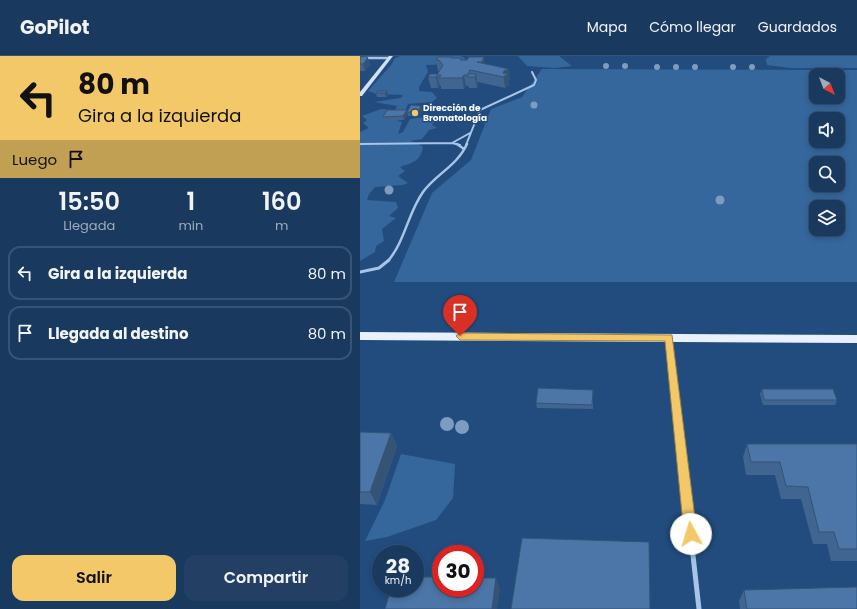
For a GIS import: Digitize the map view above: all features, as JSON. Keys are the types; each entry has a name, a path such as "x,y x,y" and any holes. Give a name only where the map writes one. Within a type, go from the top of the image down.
{"main road":[{"path":"360,95 390,57"},
{"path":"360,336 857,339"}],"street":[{"path":"360,58 390,57"},
{"path":"669,338 699,609"}],"lane":[{"path":"360,272 378,269 387,263 395,254 420,198 430,185 459,159 480,110 534,85 536,80 532,72"},
{"path":"452,144 470,133"},
{"path":"360,144 452,144 459,145 464,149"}],"shaded area":[{"path":"400,56 461,56 466,59 453,64 426,65 428,72 419,87 419,91 432,92 437,98 432,102 408,104 405,111 398,117 398,121 402,122 398,134 403,132 410,119 429,118 434,122 432,125 437,128 429,130 422,139 410,141 423,147 422,152 415,161 400,167 405,171 398,176 408,183 403,185 375,187 369,194 367,200 396,202 398,208 389,216 396,218 382,229 384,241 376,246 375,252 360,261 360,132 369,128 363,123 367,120 362,116 381,109 395,110 397,106 374,102 400,98 403,96 402,95 377,94 368,91 392,64 394,59"},
{"path":"518,56 559,56 572,66 554,68 527,66"},
{"path":"770,56 857,56 857,68 790,68 767,65 766,59"},
{"path":"542,69 809,70 809,104 845,104 845,70 857,70 857,282 394,282 432,193 471,160 491,109 522,97"},
{"path":"401,454 455,464 453,498 436,520 387,537 365,541 385,500"}],"building":[{"path":"365,56 368,58 363,64 360,64 360,57"},
{"path":"438,57 452,57 451,58 461,58 460,60 467,60 469,57 484,57 482,62 477,62 509,69 503,73 508,74 503,77 470,70 468,74 476,74 475,77 467,77 468,75 464,75 462,78 439,78 441,75 437,75 443,65 439,60 436,60"},
{"path":"430,74 438,74 436,77 428,77"},
{"path":"378,91 387,91 385,93 376,93"},
{"path":"411,105 421,106 418,112 407,112"},
{"path":"387,110 407,110 403,116 383,117"},
{"path":"538,388 593,390 592,405 536,403"},
{"path":"762,389 833,389 837,400 764,400"},
{"path":"360,432 391,433 370,492 360,492"},
{"path":"747,444 857,444 857,549 839,549 834,532 819,532 808,487 786,486 780,462 751,462"},
{"path":"522,538 649,542 650,609 511,609"},
{"path":"424,577 432,577 432,597 484,597 484,578 496,578 492,609 385,609 388,597 424,597"},
{"path":"857,587 857,609 747,609 744,590"}],"place":[{"name":"Dirección de Bromatología","path":"415,113"}],"route":[{"path":"460,336 669,338 691,534"}]}
